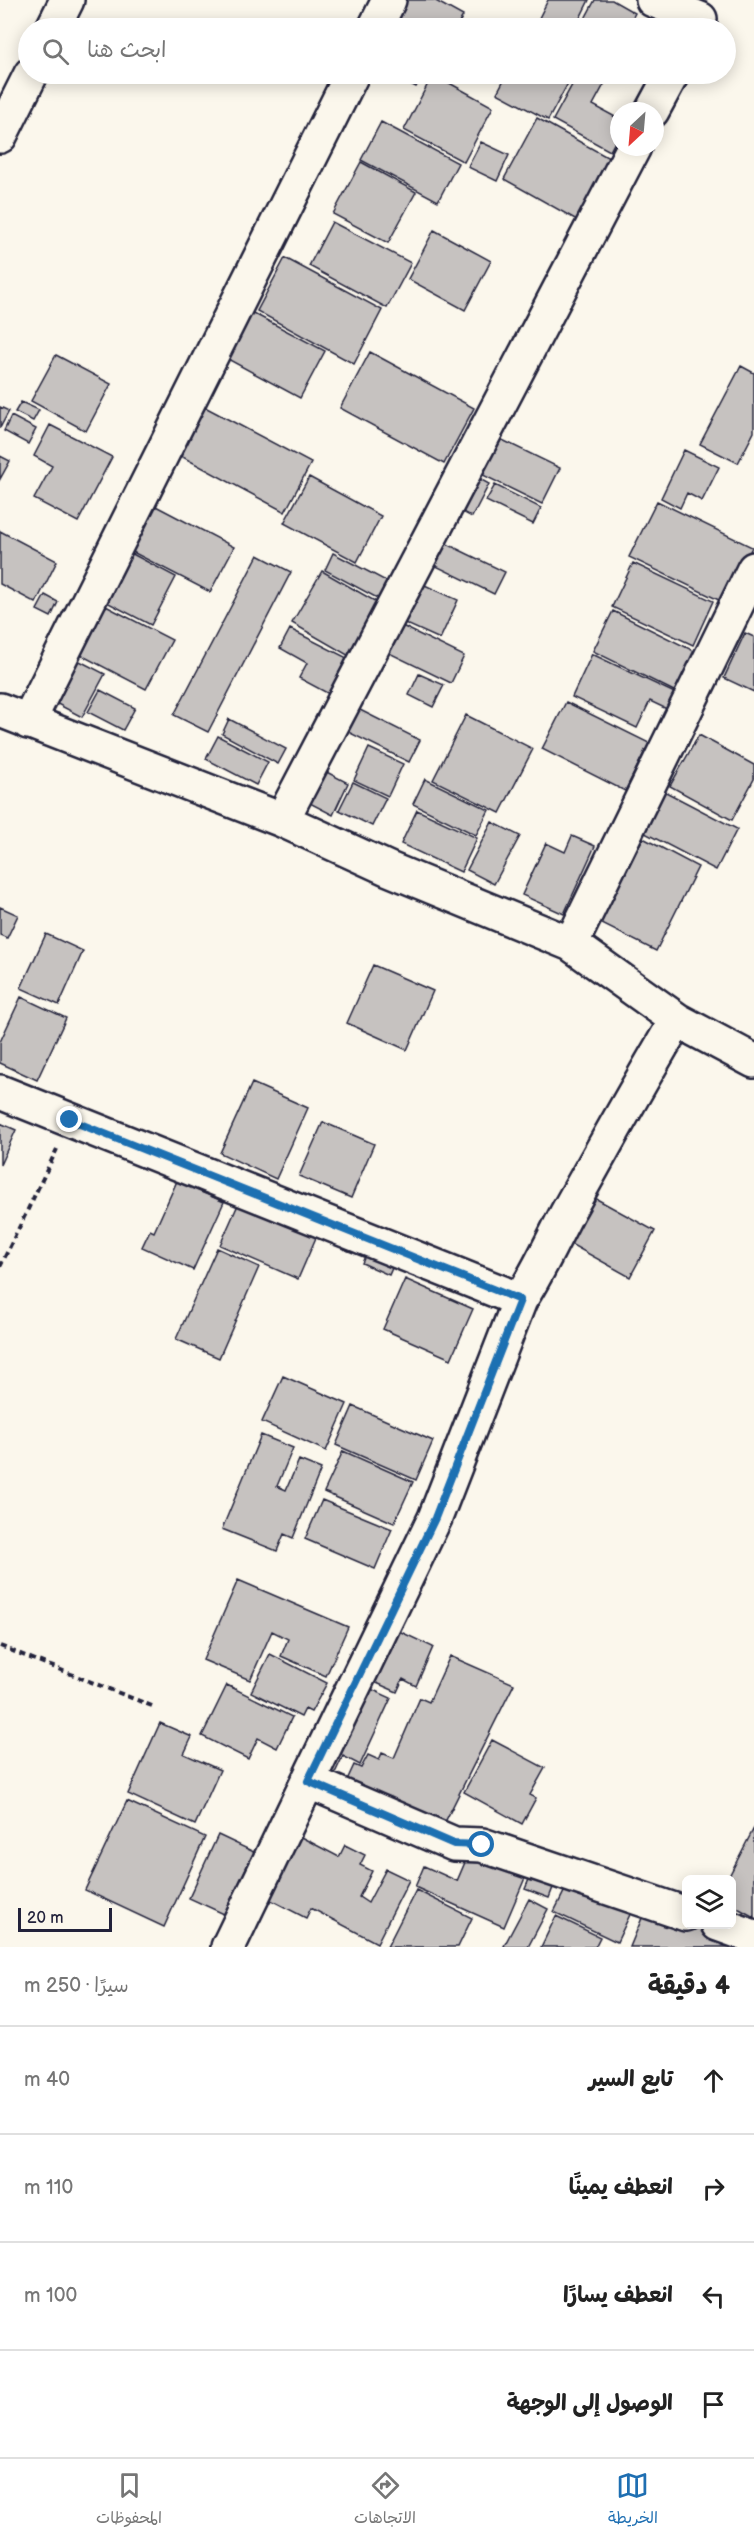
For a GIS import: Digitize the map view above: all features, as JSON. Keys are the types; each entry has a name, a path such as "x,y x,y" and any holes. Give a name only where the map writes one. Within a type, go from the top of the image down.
{"street":[{"path":"58,18 67,0"},
{"path":"380,18 389,0"},
{"path":"653,0 698,18"},
{"path":"0,136 26,84"},
{"path":"347,84 14,716 282,820 389,869 571,944 677,1020 754,1061"},
{"path":"657,102 667,84"},
{"path":"282,820 628,156"},
{"path":"571,944 754,569"},
{"path":"228,1947 435,1518 520,1300 541,1268 565,1217 677,1020"},
{"path":"0,1092 520,1300"},
{"path":"308,1781 454,1844 482,1845 682,1912"},
{"path":"732,1929 754,1937"}],"path":[{"path":"0,1267 70,1120"},
{"path":"0,1646 152,1706"}],"building":[{"path":"405,0 434,0 463,16 462,18 395,18"},
{"path":"548,0 589,0 580,18 539,18"},
{"path":"595,0 612,0 635,13 632,18 585,18"},
{"path":"428,84 451,84 493,107 464,162 404,130"},
{"path":"502,84 568,84 548,120 497,93"},
{"path":"573,84 604,84 593,105 610,114 610,151 553,120"},
{"path":"537,118 618,163 584,224 504,179"},
{"path":"381,122 458,163 438,201 361,160"},
{"path":"481,142 509,155 497,181 468,167"},
{"path":"361,162 416,192 388,243 333,214"},
{"path":"332,222 411,263 387,308 309,266"},
{"path":"434,230 491,261 465,310 408,279"},
{"path":"285,258 382,310 354,364 257,311"},
{"path":"249,311 325,351 300,398 224,357"},
{"path":"370,352 474,408 444,464 340,408"},
{"path":"56,355 111,384 86,431 31,401"},
{"path":"741,366 754,373 754,432 738,463 700,444"},
{"path":"21,402 39,410 33,421 15,412"},
{"path":"203,406 311,463 285,512 177,454"},
{"path":"0,407 9,411 0,428"},
{"path":"11,416 36,429 28,444 4,431"},
{"path":"50,425 112,457 78,522 34,499 52,466 34,456"},
{"path":"494,436 560,468 542,504 477,472"},
{"path":"684,450 719,467 702,501 687,493 680,508 661,498"},
{"path":"0,456 10,461 0,479"},
{"path":"467,472 489,484 472,517 451,506"},
{"path":"309,477 381,516 357,562 284,523"},
{"path":"495,485 541,508 533,524 486,501"},
{"path":"657,501 752,547 725,603 629,557"},
{"path":"150,503 234,547 210,592 125,548"},
{"path":"0,531 57,561 36,603 0,584"},
{"path":"445,543 505,572 494,594 434,565"},
{"path":"123,549 176,577 151,625 97,597"},
{"path":"333,553 388,582 379,599 325,570"},
{"path":"258,555 291,572 208,732 174,715"},
{"path":"633,563 713,601 693,645 612,607"},
{"path":"322,571 380,604 351,657 292,623"},
{"path":"418,582 458,600 440,639 400,621"},
{"path":"45,595 58,602 51,617 37,610"},
{"path":"98,602 172,640 146,689 73,651"},
{"path":"613,611 700,654 680,694 593,651"},
{"path":"398,624 464,656 451,683 385,651"},
{"path":"290,629 347,658 329,694 299,678 307,663 280,648"},
{"path":"745,633 754,637 754,692 724,678"},
{"path":"592,654 681,696 673,712 650,701 637,728 572,697"},
{"path":"68,655 105,674 82,717 46,698"},
{"path":"419,674 444,685 433,707 409,695"},
{"path":"100,690 135,708 123,730 88,712"},
{"path":"566,702 649,743 625,791 542,749"},
{"path":"350,705 420,740 409,762 338,727"},
{"path":"466,715 533,749 500,813 433,780"},
{"path":"229,719 286,749 278,764 222,734"},
{"path":"699,735 754,765 754,779 732,820 670,786"},
{"path":"218,736 268,762 256,785 206,759"},
{"path":"369,748 403,764 388,796 354,780"},
{"path":"315,766 348,783 333,815 300,798"},
{"path":"425,779 489,810 476,835 413,804"},
{"path":"353,782 386,798 372,826 339,810"},
{"path":"662,790 737,829 716,870 641,831"},
{"path":"417,810 477,838 461,872 401,844"},
{"path":"492,822 520,836 494,884 467,870"},
{"path":"572,836 595,846 564,914 522,895 546,843 565,852"},
{"path":"643,838 698,867 656,951 600,923"},
{"path":"0,907 18,915 7,938 0,935"},
{"path":"46,934 83,951 59,1005 21,988"},
{"path":"373,965 433,991 407,1050 347,1023"},
{"path":"21,997 66,1018 37,1080 0,1063 0,1042"},
{"path":"252,1083 308,1108 276,1179 220,1153"},
{"path":"323,1122 374,1144 351,1198 299,1176"},
{"path":"0,1123 16,1130 0,1165"},
{"path":"177,1181 224,1202 193,1270 142,1247 150,1230 154,1232"},
{"path":"593,1197 655,1231 630,1277 567,1242"},
{"path":"241,1198 318,1233 298,1279 220,1245"},
{"path":"369,1247 396,1259 389,1275 362,1263"},
{"path":"217,1248 259,1267 219,1358 176,1339"},
{"path":"405,1279 473,1309 451,1359 383,1329"},
{"path":"283,1376 347,1404 326,1451 262,1422"},
{"path":"353,1406 433,1441 416,1480 336,1445"},
{"path":"261,1435 293,1448 277,1486 286,1490 299,1460 321,1469 293,1538 284,1534 277,1551 222,1529"},
{"path":"343,1451 413,1482 394,1523 324,1492"},
{"path":"322,1500 392,1529 375,1569 305,1539"},
{"path":"238,1580 348,1627 326,1676 281,1656 288,1639 272,1631 250,1680 203,1660"},
{"path":"386,1625 433,1647 416,1686 403,1679 397,1692 363,1677"},
{"path":"270,1654 327,1683 311,1712 305,1709 301,1717 251,1692"},
{"path":"450,1656 514,1684 445,1822 347,1780 354,1765 361,1768 368,1755 379,1760 382,1753 394,1758 420,1698 429,1702"},
{"path":"360,1684 391,1698 360,1765 343,1756 335,1773 322,1766"},
{"path":"227,1685 292,1717 277,1748 258,1738 248,1759 202,1736"},
{"path":"160,1723 192,1737 184,1754 220,1770 195,1825 128,1794"},
{"path":"492,1740 545,1768 530,1795 536,1798 522,1824 464,1792"},
{"path":"127,1801 205,1837 164,1927 85,1890"},
{"path":"754,1828 754,1917 736,1907 736,1875 730,1875"},
{"path":"218,1835 254,1852 224,1914 189,1898"},
{"path":"297,1835 339,1857 345,1845 365,1855 360,1865 372,1871 359,1897 368,1903 386,1869 409,1880 377,1943 311,1908 306,1918 265,1897"},
{"path":"469,1853 525,1878 504,1927 415,1887 424,1866 457,1881"},
{"path":"535,1865 558,1875 549,1898 525,1889"},
{"path":"572,1876 634,1906 617,1942 554,1912"},
{"path":"416,1890 472,1918 458,1947 387,1947"},
{"path":"529,1899 548,1909 528,1947 504,1946"},
{"path":"647,1906 682,1920 682,1929 703,1929 744,1947 630,1947"},
{"path":"556,1916 600,1937 595,1947 541,1947"}],"route":[{"path":"70,1120 520,1300 435,1518 308,1781 454,1844 482,1845"}]}
